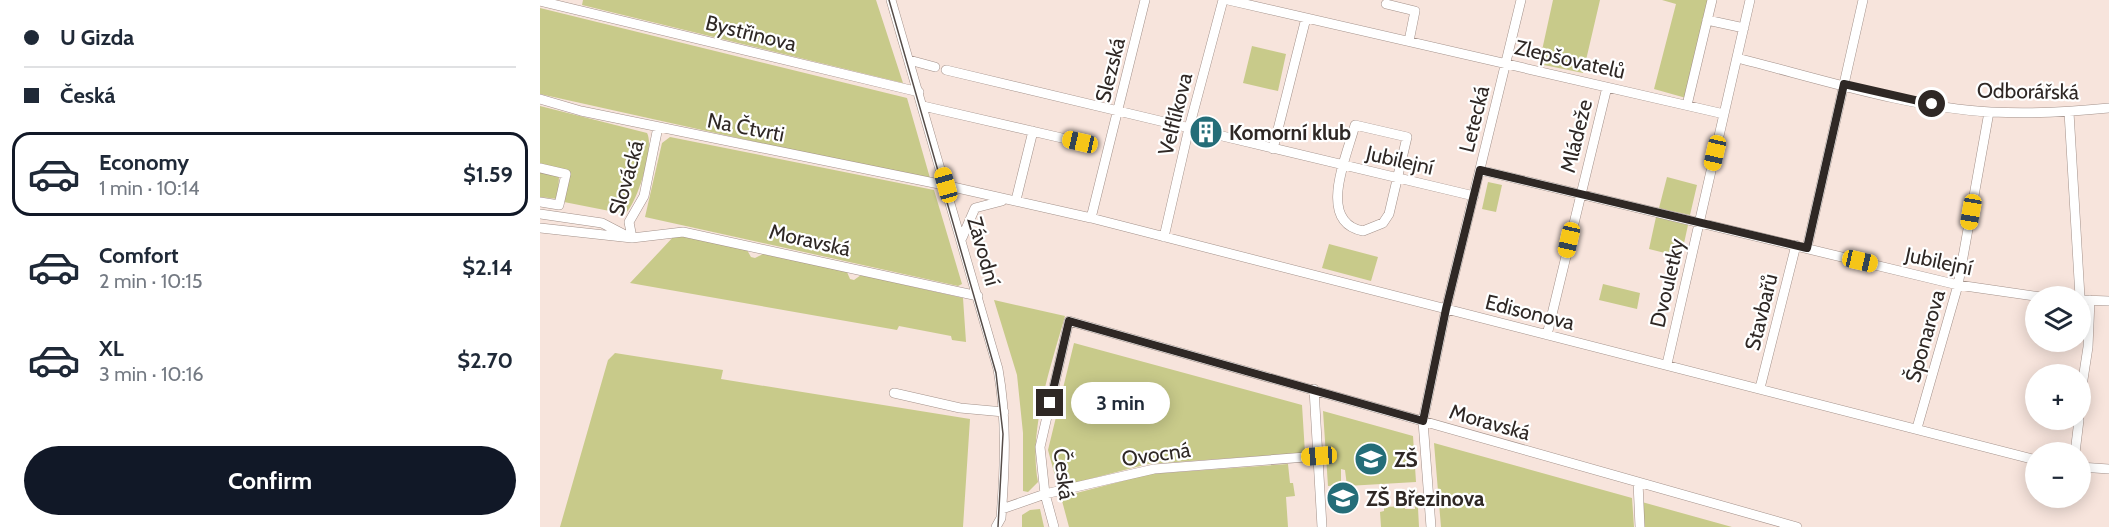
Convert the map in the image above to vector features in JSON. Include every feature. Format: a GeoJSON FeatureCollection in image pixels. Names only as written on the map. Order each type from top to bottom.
{"type":"FeatureCollection","features":[{"type":"Feature","properties":{"kind":"street","name":"Závodní"},"geometry":{"type":"LineString","coordinates":[[891,0],[996,362],[1004,412],[1003,518],[996,527]]}},
{"type":"Feature","properties":{"kind":"street","name":"Slezská"},"geometry":{"type":"LineString","coordinates":[[1091,218],[1145,0]]}},
{"type":"Feature","properties":{"kind":"street","name":"Velflíkova"},"geometry":{"type":"LineString","coordinates":[[1164,237],[1193,129],[1223,0]]}},
{"type":"Feature","properties":{"kind":"street","name":"Zlepšovatelů"},"geometry":{"type":"LineString","coordinates":[[1228,0],[1724,114]]}},
{"type":"Feature","properties":{"kind":"street","name":"Letecká"},"geometry":{"type":"LineString","coordinates":[[1431,527],[1423,421],[1446,309],[1521,0]]}},
{"type":"Feature","properties":{"kind":"street"},"geometry":{"type":"LineString","coordinates":[[1687,105],[1712,0]]}},
{"type":"Feature","properties":{"kind":"street","name":"Dvouletky"},"geometry":{"type":"LineString","coordinates":[[1667,364],[1750,0]]}},
{"type":"Feature","properties":{"kind":"street"},"geometry":{"type":"LineString","coordinates":[[1807,248],[1863,0]]}},
{"type":"Feature","properties":{"kind":"street","name":"Bystřinova"},"geometry":{"type":"LineString","coordinates":[[540,1],[576,5],[919,92]]}},
{"type":"Feature","properties":{"kind":"street"},"geometry":{"type":"LineString","coordinates":[[1386,4],[1415,11],[1409,41]]}},
{"type":"Feature","properties":{"kind":"street"},"geometry":{"type":"LineString","coordinates":[[1274,149],[1306,18]]}},
{"type":"Feature","properties":{"kind":"street"},"geometry":{"type":"LineString","coordinates":[[1707,20],[1743,28]]}},
{"type":"Feature","properties":{"kind":"street","name":"Odborářská"},"geometry":{"type":"LineString","coordinates":[[1737,58],[1912,101],[1989,112],[2069,112],[2109,108]]}},
{"type":"Feature","properties":{"kind":"street"},"geometry":{"type":"LineString","coordinates":[[909,60],[935,67]]}},
{"type":"Feature","properties":{"kind":"street"},"geometry":{"type":"LineString","coordinates":[[946,70],[1193,129]]}},
{"type":"Feature","properties":{"kind":"street","name":"Mládeže"},"geometry":{"type":"LineString","coordinates":[[1547,335],[1607,87]]}},
{"type":"Feature","properties":{"kind":"street","name":"Na Čtvrti"},"geometry":{"type":"LineString","coordinates":[[540,99],[658,127],[946,185]]}},
{"type":"Feature","properties":{"kind":"street"},"geometry":{"type":"LineString","coordinates":[[923,106],[1080,142]]}},
{"type":"Feature","properties":{"kind":"street","name":"Šponarova"},"geometry":{"type":"LineString","coordinates":[[1917,428],[1958,285],[1989,112]]}},
{"type":"Feature","properties":{"kind":"street"},"geometry":{"type":"LineString","coordinates":[[2069,112],[2083,286]]}},
{"type":"Feature","properties":{"kind":"street"},"geometry":{"type":"LineString","coordinates":[[1356,125],[1407,137],[1398,178],[1389,214],[1383,223],[1374,229],[1357,230],[1344,223],[1338,212],[1336,199],[1356,125]]}},
{"type":"Feature","properties":{"kind":"street","name":"Slovácká"},"geometry":{"type":"LineString","coordinates":[[632,238],[629,222],[644,196],[658,127]]}},
{"type":"Feature","properties":{"kind":"street"},"geometry":{"type":"LineString","coordinates":[[1016,200],[1033,131]]}},
{"type":"Feature","properties":{"kind":"street","name":"Jubilejní"},"geometry":{"type":"LineString","coordinates":[[1214,134],[1474,196]]}},
{"type":"Feature","properties":{"kind":"street"},"geometry":{"type":"LineString","coordinates":[[540,168],[566,174],[560,205],[540,202]]}},
{"type":"Feature","properties":{"kind":"street","name":"Jubilejní"},"geometry":{"type":"LineString","coordinates":[[1480,170],[1958,285],[2025,295]]}},
{"type":"Feature","properties":{"kind":"street","name":"Edisonova"},"geometry":{"type":"LineString","coordinates":[[946,185],[1091,218],[2025,457]]}},
{"type":"Feature","properties":{"kind":"street","name":"Edisonova"},"geometry":{"type":"LineString","coordinates":[[962,240],[975,208],[994,201],[1016,200]]}},
{"type":"Feature","properties":{"kind":"street"},"geometry":{"type":"LineString","coordinates":[[540,214],[602,224],[632,238]]}},
{"type":"Feature","properties":{"kind":"street","name":"Moravská"},"geometry":{"type":"LineString","coordinates":[[540,228],[632,238],[683,232],[978,296]]}},
{"type":"Feature","properties":{"kind":"street","name":"Stavbařů"},"geometry":{"type":"LineString","coordinates":[[1761,388],[1796,245]]}},
{"type":"Feature","properties":{"kind":"street"},"geometry":{"type":"LineString","coordinates":[[2091,300],[2109,301]]}},
{"type":"Feature","properties":{"kind":"street","name":"Moravská"},"geometry":{"type":"LineString","coordinates":[[1069,321],[1797,527]]}},
{"type":"Feature","properties":{"kind":"street","name":"Česká"},"geometry":{"type":"LineString","coordinates":[[1054,527],[1046,494],[1040,447],[1069,321]]}},
{"type":"Feature","properties":{"kind":"street"},"geometry":{"type":"LineString","coordinates":[[1314,389],[1322,527]]}},
{"type":"Feature","properties":{"kind":"street"},"geometry":{"type":"LineString","coordinates":[[894,393],[960,408],[1004,412]]}},
{"type":"Feature","properties":{"kind":"street","name":"Ovocná"},"geometry":{"type":"LineString","coordinates":[[1003,518],[1046,494],[1154,469],[1319,456]]}},
{"type":"Feature","properties":{"kind":"street"},"geometry":{"type":"LineString","coordinates":[[2091,468],[2109,469]]}},
{"type":"Feature","properties":{"kind":"street"},"geometry":{"type":"LineString","coordinates":[[1638,482],[1640,527]]}},
{"type":"Feature","properties":{"kind":"green space"},"geometry":{"type":"Polygon","coordinates":[[[583,0],[876,0],[903,83],[582,5],[583,0]]]}},
{"type":"Feature","properties":{"kind":"green space"},"geometry":{"type":"Polygon","coordinates":[[[1553,0],[1600,0],[1583,73],[1539,64],[1553,0]]]}},
{"type":"Feature","properties":{"kind":"green space"},"geometry":{"type":"Polygon","coordinates":[[[1662,0],[1709,0],[1686,98],[1654,89],[1676,4],[1662,0]]]}},
{"type":"Feature","properties":{"kind":"green space"},"geometry":{"type":"Polygon","coordinates":[[[540,8],[907,98],[930,178],[805,153],[540,94],[540,8]]]}},
{"type":"Feature","properties":{"kind":"green space"},"geometry":{"type":"Polygon","coordinates":[[[1252,46],[1286,54],[1278,91],[1243,83],[1252,46]]]}},
{"type":"Feature","properties":{"kind":"green space"},"geometry":{"type":"Polygon","coordinates":[[[540,106],[647,133],[649,150],[644,175],[635,199],[625,214],[564,202],[570,173],[540,166],[540,106]]]}},
{"type":"Feature","properties":{"kind":"green space"},"geometry":{"type":"Polygon","coordinates":[[[670,137],[934,190],[962,284],[958,286],[645,217],[662,143],[670,137]]]}},
{"type":"Feature","properties":{"kind":"green space"},"geometry":{"type":"Polygon","coordinates":[[[540,171],[559,176],[558,199],[540,197],[540,171]]]}},
{"type":"Feature","properties":{"kind":"green space"},"geometry":{"type":"Polygon","coordinates":[[[1667,177],[1697,185],[1690,215],[1659,208],[1667,177]]]}},
{"type":"Feature","properties":{"kind":"green space"},"geometry":{"type":"Polygon","coordinates":[[[1488,182],[1502,185],[1496,212],[1482,209],[1488,182]]]}},
{"type":"Feature","properties":{"kind":"green space"},"geometry":{"type":"Polygon","coordinates":[[[1656,217],[1688,225],[1681,257],[1649,249],[1656,217]]]}},
{"type":"Feature","properties":{"kind":"green space"},"geometry":{"type":"Polygon","coordinates":[[[676,234],[747,250],[751,257],[755,258],[763,254],[847,272],[850,279],[854,280],[861,275],[963,298],[966,342],[952,340],[951,336],[899,326],[897,330],[630,283],[676,234]]]}},
{"type":"Feature","properties":{"kind":"green space"},"geometry":{"type":"Polygon","coordinates":[[[1329,244],[1378,257],[1371,281],[1322,268],[1329,244]]]}},
{"type":"Feature","properties":{"kind":"green space"},"geometry":{"type":"Polygon","coordinates":[[[1603,284],[1640,293],[1637,309],[1599,300],[1603,284]]]}},
{"type":"Feature","properties":{"kind":"green space"},"geometry":{"type":"Polygon","coordinates":[[[994,300],[1065,316],[1038,420],[1036,462],[1038,482],[1028,492],[1023,491],[1023,433],[1017,375],[994,300]]]}},
{"type":"Feature","properties":{"kind":"green space"},"geometry":{"type":"Polygon","coordinates":[[[1074,343],[1302,405],[1305,453],[1148,464],[1058,487],[1048,450],[1074,343]]]}},
{"type":"Feature","properties":{"kind":"green space"},"geometry":{"type":"Polygon","coordinates":[[[615,353],[723,370],[721,379],[970,419],[963,527],[560,527],[608,360],[615,353]]]}},
{"type":"Feature","properties":{"kind":"green space"},"geometry":{"type":"Polygon","coordinates":[[[1323,411],[1413,436],[1416,482],[1347,486],[1345,470],[1341,469],[1341,485],[1328,486],[1323,411]]]}},
{"type":"Feature","properties":{"kind":"green space"},"geometry":{"type":"Polygon","coordinates":[[[1434,443],[1632,498],[1634,527],[1441,527],[1434,443]]]}},
{"type":"Feature","properties":{"kind":"green space"},"geometry":{"type":"Polygon","coordinates":[[[1288,464],[1290,483],[1293,483],[1295,496],[1286,497],[1288,527],[1069,527],[1061,497],[1150,474],[1288,464]]]}},
{"type":"Feature","properties":{"kind":"green space"},"geometry":{"type":"Polygon","coordinates":[[[1417,489],[1419,527],[1381,527],[1380,512],[1384,511],[1384,507],[1405,506],[1405,509],[1415,509],[1414,491],[1417,489]]]}},
{"type":"Feature","properties":{"kind":"green space"},"geometry":{"type":"Polygon","coordinates":[[[1642,502],[1732,527],[1644,527],[1642,502]]]}},
{"type":"Feature","properties":{"kind":"green space"},"geometry":{"type":"Polygon","coordinates":[[[1040,509],[1044,527],[1022,527],[1022,515],[1030,510],[1040,509]]]}},
{"type":"Feature","properties":{"kind":"tram line"},"geometry":{"type":"LineString","coordinates":[[889,0],[996,373],[1003,434],[998,527]]}},
{"type":"Feature","properties":{"kind":"place","name":"Komorní klub"},"geometry":{"type":"Point","coordinates":[1206,132]}},
{"type":"Feature","properties":{"kind":"place","name":"ZŠ"},"geometry":{"type":"Point","coordinates":[1371,459]}},
{"type":"Feature","properties":{"kind":"place","name":"ZŠ Březinova"},"geometry":{"type":"Point","coordinates":[1343,498]}},
{"type":"Feature","properties":{"kind":"route"},"geometry":{"type":"LineString","coordinates":[[1050,403],[1069,321],[1423,421],[1446,309],[1480,170],[1807,248],[1844,84],[1932,104]]}}]}
